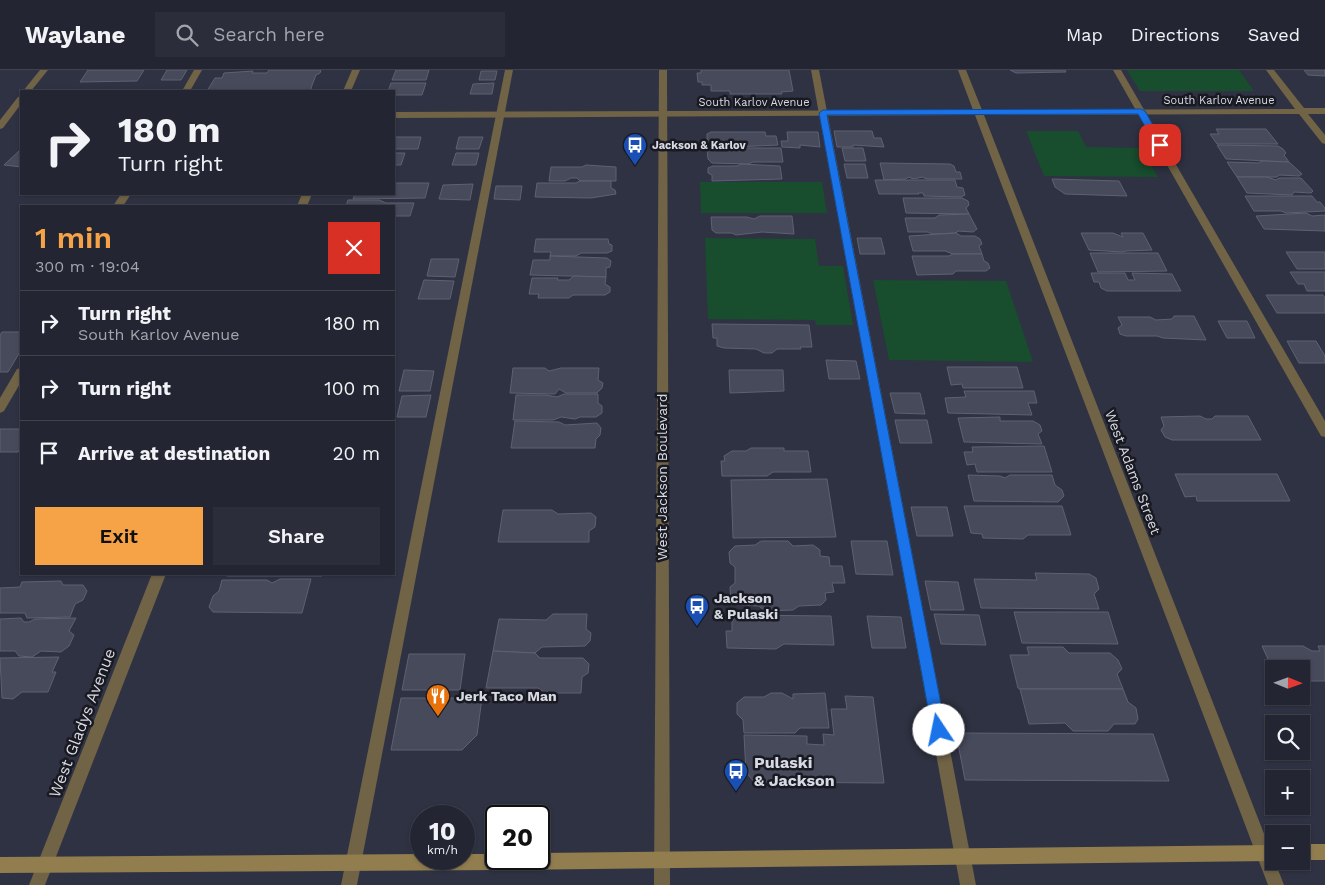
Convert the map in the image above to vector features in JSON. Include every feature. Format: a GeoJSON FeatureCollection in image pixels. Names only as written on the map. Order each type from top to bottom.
{"type":"FeatureCollection","features":[{"type":"Feature","properties":{"kind":"main road"},"geometry":{"type":"LineString","coordinates":[[1310,852],[1325,852]]}},
{"type":"Feature","properties":{"kind":"main road"},"geometry":{"type":"LineString","coordinates":[[0,865],[1265,853]]}},
{"type":"Feature","properties":{"kind":"street"},"geometry":{"type":"LineString","coordinates":[[28,90],[44,70]]}},
{"type":"Feature","properties":{"kind":"street"},"geometry":{"type":"LineString","coordinates":[[187,90],[198,70]]}},
{"type":"Feature","properties":{"kind":"street"},"geometry":{"type":"LineString","coordinates":[[347,90],[356,70]]}},
{"type":"Feature","properties":{"kind":"street"},"geometry":{"type":"LineString","coordinates":[[349,885],[509,70]]}},
{"type":"Feature","properties":{"kind":"street","name":"West Jackson Boulevard"},"geometry":{"type":"LineString","coordinates":[[662,885],[663,70]]}},
{"type":"Feature","properties":{"kind":"street"},"geometry":{"type":"LineString","coordinates":[[815,70],[968,885]]}},
{"type":"Feature","properties":{"kind":"street","name":"West Adams Street"},"geometry":{"type":"LineString","coordinates":[[962,70],[1265,843]]}},
{"type":"Feature","properties":{"kind":"street"},"geometry":{"type":"LineString","coordinates":[[1117,70],[1325,432]]}},
{"type":"Feature","properties":{"kind":"street"},"geometry":{"type":"LineString","coordinates":[[1270,70],[1325,142]]}},
{"type":"Feature","properties":{"kind":"street"},"geometry":{"type":"LineString","coordinates":[[0,126],[4,117],[20,100]]}},
{"type":"Feature","properties":{"kind":"street","name":"South Karlov Avenue"},"geometry":{"type":"LineString","coordinates":[[395,115],[1325,111]]}},
{"type":"Feature","properties":{"kind":"street"},"geometry":{"type":"LineString","coordinates":[[4,117],[20,116]]}},
{"type":"Feature","properties":{"kind":"street"},"geometry":{"type":"LineString","coordinates":[[0,408],[20,374]]}},
{"type":"Feature","properties":{"kind":"street","name":"West Gladys Avenue"},"geometry":{"type":"LineString","coordinates":[[37,885],[159,575]]}},
{"type":"Feature","properties":{"kind":"street","name":"West Adams Street"},"geometry":{"type":"LineString","coordinates":[[1273,870],[1276,885]]}},
{"type":"Feature","properties":{"kind":"green space"},"geometry":{"type":"Polygon","coordinates":[[[1127,70],[1239,70],[1254,91],[1140,91],[1127,70]]]}},
{"type":"Feature","properties":{"kind":"green space"},"geometry":{"type":"Polygon","coordinates":[[[1026,131],[1078,131],[1086,147],[1142,148],[1158,177],[1044,176],[1026,131]]]}},
{"type":"Feature","properties":{"kind":"green space"},"geometry":{"type":"Polygon","coordinates":[[[700,182],[822,182],[827,213],[701,213],[700,182]]]}},
{"type":"Feature","properties":{"kind":"green space"},"geometry":{"type":"Polygon","coordinates":[[[705,238],[815,239],[819,266],[843,266],[853,325],[816,325],[815,320],[708,319],[705,238]]]}},
{"type":"Feature","properties":{"kind":"green space"},"geometry":{"type":"Polygon","coordinates":[[[873,280],[1006,281],[1033,362],[889,360],[873,280]]]}},
{"type":"Feature","properties":{"kind":"building"},"geometry":{"type":"Polygon","coordinates":[[[88,70],[144,70],[137,81],[80,82],[88,70]]]}},
{"type":"Feature","properties":{"kind":"building"},"geometry":{"type":"Polygon","coordinates":[[[167,70],[187,70],[181,80],[161,80],[167,70]]]}},
{"type":"Feature","properties":{"kind":"building"},"geometry":{"type":"Polygon","coordinates":[[[269,70],[321,70],[316,75],[312,90],[208,90],[215,78],[222,78],[224,73],[253,71],[252,73],[267,73],[269,70]]]}},
{"type":"Feature","properties":{"kind":"building"},"geometry":{"type":"Polygon","coordinates":[[[396,70],[429,70],[426,80],[392,80],[396,70]]]}},
{"type":"Feature","properties":{"kind":"building"},"geometry":{"type":"Polygon","coordinates":[[[701,70],[789,70],[793,91],[781,92],[782,94],[730,94],[730,91],[711,91],[711,85],[702,85],[702,82],[698,82],[697,73],[701,73],[701,70]]]}},
{"type":"Feature","properties":{"kind":"building"},"geometry":{"type":"Polygon","coordinates":[[[1010,70],[1065,70],[1066,72],[1016,73],[1010,70]]]}},
{"type":"Feature","properties":{"kind":"building"},"geometry":{"type":"Polygon","coordinates":[[[1304,70],[1325,70],[1325,76],[1308,75],[1304,70]]]}},
{"type":"Feature","properties":{"kind":"building"},"geometry":{"type":"Polygon","coordinates":[[[481,71],[497,71],[495,80],[479,80],[481,71]]]}},
{"type":"Feature","properties":{"kind":"building"},"geometry":{"type":"Polygon","coordinates":[[[391,83],[426,83],[422,95],[395,95],[395,90],[388,90],[391,83]]]}},
{"type":"Feature","properties":{"kind":"building"},"geometry":{"type":"Polygon","coordinates":[[[494,83],[492,94],[470,94],[473,84],[494,83]]]}},
{"type":"Feature","properties":{"kind":"building"},"geometry":{"type":"Polygon","coordinates":[[[1216,129],[1266,129],[1278,144],[1217,144],[1210,134],[1219,134],[1216,129]]]}},
{"type":"Feature","properties":{"kind":"building"},"geometry":{"type":"Polygon","coordinates":[[[834,131],[872,131],[874,138],[881,138],[884,147],[853,145],[853,147],[837,147],[834,131]]]}},
{"type":"Feature","properties":{"kind":"building"},"geometry":{"type":"Polygon","coordinates":[[[711,132],[765,132],[766,136],[776,136],[778,145],[711,148],[707,134],[711,132]]]}},
{"type":"Feature","properties":{"kind":"building"},"geometry":{"type":"Polygon","coordinates":[[[787,132],[818,132],[820,147],[800,145],[800,148],[782,147],[781,141],[788,141],[787,132]]]}},
{"type":"Feature","properties":{"kind":"building"},"geometry":{"type":"Polygon","coordinates":[[[395,137],[421,137],[418,149],[395,149],[395,137]]]}},
{"type":"Feature","properties":{"kind":"building"},"geometry":{"type":"Polygon","coordinates":[[[459,137],[483,137],[479,149],[456,149],[459,137]]]}},
{"type":"Feature","properties":{"kind":"building"},"geometry":{"type":"Polygon","coordinates":[[[1217,145],[1278,146],[1286,153],[1284,155],[1289,162],[1226,159],[1217,145]]]}},
{"type":"Feature","properties":{"kind":"building"},"geometry":{"type":"Polygon","coordinates":[[[781,148],[783,162],[753,162],[748,164],[712,163],[708,159],[707,149],[781,148]]]}},
{"type":"Feature","properties":{"kind":"building"},"geometry":{"type":"Polygon","coordinates":[[[842,148],[863,148],[866,161],[845,161],[842,148]]]}},
{"type":"Feature","properties":{"kind":"building"},"geometry":{"type":"Polygon","coordinates":[[[19,151],[20,151],[20,167],[4,165],[19,151]]]}},
{"type":"Feature","properties":{"kind":"building"},"geometry":{"type":"Polygon","coordinates":[[[395,153],[405,153],[401,165],[395,165],[395,153]]]}},
{"type":"Feature","properties":{"kind":"building"},"geometry":{"type":"Polygon","coordinates":[[[456,153],[479,153],[476,165],[452,165],[456,153]]]}},
{"type":"Feature","properties":{"kind":"building"},"geometry":{"type":"Polygon","coordinates":[[[1262,161],[1289,162],[1302,174],[1299,176],[1237,177],[1227,162],[1258,163],[1262,161]]]}},
{"type":"Feature","properties":{"kind":"building"},"geometry":{"type":"Polygon","coordinates":[[[880,163],[950,164],[954,166],[956,172],[960,172],[962,179],[927,179],[922,177],[914,179],[908,177],[906,179],[884,180],[880,163]]]}},
{"type":"Feature","properties":{"kind":"building"},"geometry":{"type":"Polygon","coordinates":[[[741,164],[780,166],[782,179],[712,181],[712,175],[708,173],[708,168],[713,166],[737,166],[741,164]]]}},
{"type":"Feature","properties":{"kind":"building"},"geometry":{"type":"Polygon","coordinates":[[[844,164],[865,164],[868,178],[847,178],[844,164]]]}},
{"type":"Feature","properties":{"kind":"building"},"geometry":{"type":"Polygon","coordinates":[[[586,165],[616,167],[616,181],[580,181],[577,178],[571,178],[565,181],[549,181],[551,167],[582,167],[586,165]]]}},
{"type":"Feature","properties":{"kind":"building"},"geometry":{"type":"Polygon","coordinates":[[[1237,177],[1267,177],[1276,180],[1279,178],[1301,178],[1313,191],[1311,193],[1294,192],[1292,195],[1247,193],[1237,177]]]}},
{"type":"Feature","properties":{"kind":"building"},"geometry":{"type":"Polygon","coordinates":[[[1052,179],[1119,181],[1127,196],[1065,194],[1055,187],[1052,179]]]}},
{"type":"Feature","properties":{"kind":"building"},"geometry":{"type":"Polygon","coordinates":[[[875,180],[955,180],[957,187],[963,188],[965,195],[961,197],[924,196],[923,193],[879,194],[875,180]]]}},
{"type":"Feature","properties":{"kind":"building"},"geometry":{"type":"Polygon","coordinates":[[[580,181],[611,181],[611,188],[615,190],[616,194],[591,198],[535,197],[537,183],[576,183],[580,181]]]}},
{"type":"Feature","properties":{"kind":"building"},"geometry":{"type":"Polygon","coordinates":[[[395,183],[429,183],[425,198],[353,199],[355,195],[395,195],[395,183]]]}},
{"type":"Feature","properties":{"kind":"building"},"geometry":{"type":"Polygon","coordinates":[[[473,184],[470,200],[439,199],[443,185],[473,184]]]}},
{"type":"Feature","properties":{"kind":"building"},"geometry":{"type":"Polygon","coordinates":[[[496,186],[522,186],[520,200],[494,199],[496,186]]]}},
{"type":"Feature","properties":{"kind":"building"},"geometry":{"type":"Polygon","coordinates":[[[1245,196],[1312,196],[1317,202],[1320,202],[1325,211],[1286,213],[1281,211],[1254,211],[1245,196]]]}},
{"type":"Feature","properties":{"kind":"building"},"geometry":{"type":"Polygon","coordinates":[[[903,198],[962,198],[968,201],[969,205],[966,208],[969,214],[906,213],[903,198]]]}},
{"type":"Feature","properties":{"kind":"building"},"geometry":{"type":"Polygon","coordinates":[[[348,200],[414,203],[410,216],[395,216],[395,205],[346,205],[348,200]]]}},
{"type":"Feature","properties":{"kind":"building"},"geometry":{"type":"Polygon","coordinates":[[[1306,213],[1312,216],[1325,215],[1325,231],[1264,229],[1256,216],[1306,213]]]}},
{"type":"Feature","properties":{"kind":"building"},"geometry":{"type":"Polygon","coordinates":[[[969,214],[977,229],[973,232],[958,231],[956,233],[932,234],[928,232],[908,232],[905,218],[935,218],[939,215],[969,214]]]}},
{"type":"Feature","properties":{"kind":"building"},"geometry":{"type":"Polygon","coordinates":[[[760,216],[792,216],[794,234],[762,232],[736,235],[732,233],[716,233],[712,230],[711,217],[747,217],[754,219],[760,216]]]}},
{"type":"Feature","properties":{"kind":"building"},"geometry":{"type":"Polygon","coordinates":[[[956,233],[961,236],[975,236],[980,239],[982,244],[979,246],[982,254],[913,251],[909,236],[956,233]]]}},
{"type":"Feature","properties":{"kind":"building"},"geometry":{"type":"Polygon","coordinates":[[[1081,233],[1113,233],[1123,237],[1121,233],[1143,233],[1152,250],[1122,252],[1089,250],[1081,233]]]}},
{"type":"Feature","properties":{"kind":"building"},"geometry":{"type":"Polygon","coordinates":[[[857,238],[881,238],[885,254],[860,254],[857,238]]]}},
{"type":"Feature","properties":{"kind":"building"},"geometry":{"type":"Polygon","coordinates":[[[536,239],[608,239],[609,244],[612,245],[612,251],[607,253],[581,253],[576,256],[550,256],[551,252],[534,252],[536,239]]]}},
{"type":"Feature","properties":{"kind":"building"},"geometry":{"type":"Polygon","coordinates":[[[1286,252],[1325,252],[1325,269],[1297,269],[1286,252]]]}},
{"type":"Feature","properties":{"kind":"building"},"geometry":{"type":"Polygon","coordinates":[[[1090,253],[1158,253],[1167,271],[1098,272],[1090,253]]]}},
{"type":"Feature","properties":{"kind":"building"},"geometry":{"type":"Polygon","coordinates":[[[953,254],[982,254],[984,261],[988,263],[990,268],[986,271],[956,271],[953,274],[917,275],[912,256],[949,256],[953,254]]]}},
{"type":"Feature","properties":{"kind":"building"},"geometry":{"type":"Polygon","coordinates":[[[550,256],[607,258],[611,261],[610,267],[606,268],[606,277],[530,275],[533,260],[550,260],[550,256]]]}},
{"type":"Feature","properties":{"kind":"building"},"geometry":{"type":"Polygon","coordinates":[[[431,259],[459,259],[455,277],[427,276],[431,259]]]}},
{"type":"Feature","properties":{"kind":"building"},"geometry":{"type":"Polygon","coordinates":[[[1290,272],[1325,272],[1325,291],[1307,291],[1304,284],[1298,284],[1290,272]]]}},
{"type":"Feature","properties":{"kind":"building"},"geometry":{"type":"Polygon","coordinates":[[[1091,273],[1125,273],[1128,280],[1135,280],[1132,273],[1172,274],[1181,291],[1107,291],[1101,288],[1099,282],[1094,282],[1091,273]]]}},
{"type":"Feature","properties":{"kind":"building"},"geometry":{"type":"Polygon","coordinates":[[[574,276],[606,277],[605,284],[610,287],[610,292],[605,295],[573,295],[569,298],[538,298],[539,294],[529,294],[532,278],[569,280],[574,276]]]}},
{"type":"Feature","properties":{"kind":"building"},"geometry":{"type":"Polygon","coordinates":[[[424,280],[454,281],[450,299],[418,299],[424,280]]]}},
{"type":"Feature","properties":{"kind":"building"},"geometry":{"type":"Polygon","coordinates":[[[1266,295],[1323,295],[1325,298],[1325,313],[1277,313],[1266,295]]]}},
{"type":"Feature","properties":{"kind":"building"},"geometry":{"type":"Polygon","coordinates":[[[1174,316],[1194,316],[1206,340],[1163,338],[1157,336],[1126,336],[1120,334],[1118,328],[1122,325],[1118,317],[1150,317],[1156,320],[1172,319],[1174,316]]]}},
{"type":"Feature","properties":{"kind":"building"},"geometry":{"type":"Polygon","coordinates":[[[1218,321],[1247,321],[1255,338],[1227,338],[1218,321]]]}},
{"type":"Feature","properties":{"kind":"building"},"geometry":{"type":"Polygon","coordinates":[[[712,324],[809,325],[812,347],[777,349],[772,353],[764,353],[756,349],[724,348],[717,346],[717,338],[713,338],[712,324]]]}},
{"type":"Feature","properties":{"kind":"building"},"geometry":{"type":"Polygon","coordinates":[[[2,332],[20,332],[20,352],[8,372],[0,372],[0,335],[2,332]]]}},
{"type":"Feature","properties":{"kind":"building"},"geometry":{"type":"Polygon","coordinates":[[[1287,341],[1316,341],[1325,356],[1325,363],[1299,363],[1287,341]]]}},
{"type":"Feature","properties":{"kind":"building"},"geometry":{"type":"Polygon","coordinates":[[[826,360],[856,361],[860,379],[829,379],[826,360]]]}},
{"type":"Feature","properties":{"kind":"building"},"geometry":{"type":"Polygon","coordinates":[[[947,367],[1017,367],[1023,388],[963,388],[962,384],[951,385],[947,367]]]}},
{"type":"Feature","properties":{"kind":"building"},"geometry":{"type":"Polygon","coordinates":[[[513,368],[545,368],[549,371],[561,368],[599,368],[598,380],[603,383],[602,388],[597,393],[566,393],[559,389],[555,394],[510,393],[513,368]]]}},
{"type":"Feature","properties":{"kind":"building"},"geometry":{"type":"Polygon","coordinates":[[[404,370],[434,371],[430,391],[399,391],[404,370]]]}},
{"type":"Feature","properties":{"kind":"building"},"geometry":{"type":"Polygon","coordinates":[[[729,370],[783,370],[784,391],[730,393],[729,370]]]}},
{"type":"Feature","properties":{"kind":"building"},"geometry":{"type":"Polygon","coordinates":[[[964,391],[1034,391],[1037,403],[1028,403],[1032,415],[948,413],[945,398],[966,397],[964,391]]]}},
{"type":"Feature","properties":{"kind":"building"},"geometry":{"type":"Polygon","coordinates":[[[890,393],[920,393],[925,414],[895,413],[890,393]]]}},
{"type":"Feature","properties":{"kind":"building"},"geometry":{"type":"Polygon","coordinates":[[[564,394],[598,394],[598,403],[602,406],[602,413],[596,417],[580,417],[575,419],[561,417],[553,420],[513,420],[516,395],[557,397],[564,394]]]}},
{"type":"Feature","properties":{"kind":"building"},"geometry":{"type":"Polygon","coordinates":[[[431,395],[426,417],[397,417],[402,396],[431,395]]]}},
{"type":"Feature","properties":{"kind":"building"},"geometry":{"type":"Polygon","coordinates":[[[1200,416],[1212,419],[1215,416],[1248,416],[1261,440],[1172,440],[1165,437],[1161,430],[1164,426],[1161,417],[1200,416]]]}},
{"type":"Feature","properties":{"kind":"building"},"geometry":{"type":"Polygon","coordinates":[[[1000,417],[1000,421],[1033,421],[1040,425],[1042,431],[1038,434],[1042,444],[964,442],[958,418],[1000,417]]]}},
{"type":"Feature","properties":{"kind":"building"},"geometry":{"type":"Polygon","coordinates":[[[895,420],[927,420],[932,443],[900,443],[895,420]]]}},
{"type":"Feature","properties":{"kind":"building"},"geometry":{"type":"Polygon","coordinates":[[[515,421],[559,422],[565,425],[597,423],[601,428],[600,435],[596,439],[595,448],[511,448],[515,421]]]}},
{"type":"Feature","properties":{"kind":"building"},"geometry":{"type":"Polygon","coordinates":[[[0,429],[20,429],[20,449],[18,452],[0,452],[0,429]]]}},
{"type":"Feature","properties":{"kind":"building"},"geometry":{"type":"Polygon","coordinates":[[[1044,446],[1052,472],[977,472],[975,464],[967,465],[964,452],[973,452],[972,447],[1044,446]]]}},
{"type":"Feature","properties":{"kind":"building"},"geometry":{"type":"Polygon","coordinates":[[[751,448],[784,448],[784,451],[808,451],[811,472],[773,472],[767,476],[722,476],[721,461],[725,461],[724,456],[732,451],[746,451],[751,448]]]}},
{"type":"Feature","properties":{"kind":"building"},"geometry":{"type":"Polygon","coordinates":[[[1175,474],[1277,474],[1290,501],[1197,501],[1196,496],[1185,497],[1175,474]]]}},
{"type":"Feature","properties":{"kind":"building"},"geometry":{"type":"Polygon","coordinates":[[[968,475],[1000,476],[1005,478],[1010,475],[1052,475],[1055,485],[1062,490],[1064,496],[1058,502],[974,501],[968,475]]]}},
{"type":"Feature","properties":{"kind":"building"},"geometry":{"type":"Polygon","coordinates":[[[827,479],[836,537],[733,538],[731,480],[827,479]]]}},
{"type":"Feature","properties":{"kind":"building"},"geometry":{"type":"Polygon","coordinates":[[[964,506],[1062,506],[1071,535],[1028,535],[1023,539],[983,538],[982,534],[971,533],[964,506]]]}},
{"type":"Feature","properties":{"kind":"building"},"geometry":{"type":"Polygon","coordinates":[[[911,507],[947,507],[953,536],[917,536],[911,507]]]}},
{"type":"Feature","properties":{"kind":"building"},"geometry":{"type":"Polygon","coordinates":[[[503,510],[552,510],[558,514],[591,513],[596,517],[595,527],[589,531],[589,542],[498,542],[503,510]]]}},
{"type":"Feature","properties":{"kind":"building"},"geometry":{"type":"Polygon","coordinates":[[[761,541],[788,541],[793,546],[813,545],[820,550],[820,556],[829,557],[830,566],[842,566],[845,583],[832,583],[834,592],[825,593],[826,600],[821,605],[799,606],[793,610],[765,611],[759,606],[738,605],[731,601],[730,587],[735,583],[735,567],[730,563],[729,552],[735,546],[755,545],[761,541]]]}},
{"type":"Feature","properties":{"kind":"building"},"geometry":{"type":"Polygon","coordinates":[[[851,541],[887,541],[893,575],[856,574],[851,541]]]}},
{"type":"Feature","properties":{"kind":"building"},"geometry":{"type":"Polygon","coordinates":[[[1035,573],[1089,574],[1096,578],[1099,589],[1094,594],[1099,609],[981,608],[974,579],[1037,580],[1035,573]]]}},
{"type":"Feature","properties":{"kind":"building"},"geometry":{"type":"Polygon","coordinates":[[[226,575],[322,575],[322,576],[226,575]]]}},
{"type":"Feature","properties":{"kind":"building"},"geometry":{"type":"Polygon","coordinates":[[[280,579],[311,579],[302,613],[213,612],[209,607],[213,596],[219,591],[222,580],[267,580],[272,583],[280,579]]]}},
{"type":"Feature","properties":{"kind":"building"},"geometry":{"type":"Polygon","coordinates":[[[61,581],[63,585],[83,585],[87,591],[83,600],[75,604],[70,617],[27,618],[25,613],[0,613],[0,588],[20,587],[22,582],[61,581]]]}},
{"type":"Feature","properties":{"kind":"building"},"geometry":{"type":"Polygon","coordinates":[[[925,581],[958,582],[964,610],[931,610],[925,581]]]}},
{"type":"Feature","properties":{"kind":"building"},"geometry":{"type":"Polygon","coordinates":[[[1014,612],[1108,612],[1118,644],[1022,643],[1014,612]]]}},
{"type":"Feature","properties":{"kind":"building"},"geometry":{"type":"Polygon","coordinates":[[[553,614],[587,614],[586,629],[591,633],[590,641],[585,646],[542,647],[535,653],[493,651],[499,619],[546,620],[553,614]]]}},
{"type":"Feature","properties":{"kind":"building"},"geometry":{"type":"Polygon","coordinates":[[[934,614],[979,615],[986,645],[941,644],[934,614]]]}},
{"type":"Feature","properties":{"kind":"building"},"geometry":{"type":"Polygon","coordinates":[[[737,615],[831,616],[834,645],[784,644],[776,649],[727,648],[726,631],[732,631],[732,622],[737,615]]]}},
{"type":"Feature","properties":{"kind":"building"},"geometry":{"type":"Polygon","coordinates":[[[867,616],[901,617],[906,648],[872,648],[867,616]]]}},
{"type":"Feature","properties":{"kind":"building"},"geometry":{"type":"Polygon","coordinates":[[[21,618],[24,622],[29,622],[35,619],[76,618],[69,631],[74,635],[69,646],[61,652],[41,651],[32,657],[19,656],[15,651],[0,651],[0,619],[21,618]]]}},
{"type":"Feature","properties":{"kind":"building"},"geometry":{"type":"Polygon","coordinates":[[[1262,646],[1303,646],[1312,651],[1320,651],[1318,646],[1325,646],[1325,681],[1310,681],[1310,660],[1268,659],[1262,646]]]}},
{"type":"Feature","properties":{"kind":"building"},"geometry":{"type":"Polygon","coordinates":[[[1027,647],[1063,647],[1069,653],[1110,653],[1118,660],[1122,669],[1117,674],[1123,689],[1020,689],[1018,688],[1010,655],[1029,655],[1027,647]]]}},
{"type":"Feature","properties":{"kind":"building"},"geometry":{"type":"Polygon","coordinates":[[[493,651],[535,653],[540,658],[583,658],[589,664],[588,673],[582,677],[581,693],[545,693],[538,688],[486,688],[493,651]]]}},
{"type":"Feature","properties":{"kind":"building"},"geometry":{"type":"Polygon","coordinates":[[[409,654],[465,654],[460,690],[402,690],[409,654]]]}},
{"type":"Feature","properties":{"kind":"building"},"geometry":{"type":"Polygon","coordinates":[[[59,657],[52,672],[56,672],[48,692],[22,692],[13,699],[2,698],[0,658],[59,657]]]}},
{"type":"Feature","properties":{"kind":"building"},"geometry":{"type":"Polygon","coordinates":[[[1020,689],[1123,689],[1128,702],[1136,708],[1138,719],[1135,724],[1114,724],[1108,731],[1073,731],[1065,723],[1029,724],[1020,689]]]}},
{"type":"Feature","properties":{"kind":"building"},"geometry":{"type":"Polygon","coordinates":[[[771,693],[782,693],[793,699],[793,694],[825,693],[829,728],[800,728],[795,733],[744,733],[743,720],[737,714],[737,703],[744,697],[764,697],[771,693]]]}},
{"type":"Feature","properties":{"kind":"building"},"geometry":{"type":"Polygon","coordinates":[[[845,696],[873,697],[884,783],[754,782],[746,772],[744,735],[807,736],[807,744],[824,745],[823,734],[834,735],[831,709],[847,709],[845,696]]]}},
{"type":"Feature","properties":{"kind":"building","name":"Jerk Taco Man"},"geometry":{"type":"Polygon","coordinates":[[[401,698],[482,698],[477,735],[462,750],[391,750],[401,698]]]}},
{"type":"Feature","properties":{"kind":"building"},"geometry":{"type":"Polygon","coordinates":[[[956,733],[1153,734],[1169,781],[965,780],[956,733]]]}},
{"type":"Feature","properties":{"kind":"place","name":"Jackson & Karlov"},"geometry":{"type":"Point","coordinates":[635,166]}},
{"type":"Feature","properties":{"kind":"place","name":"Jackson & Pulaski"},"geometry":{"type":"Point","coordinates":[697,627]}},
{"type":"Feature","properties":{"kind":"place","name":"Jerk Taco Man"},"geometry":{"type":"Point","coordinates":[438,717]}},
{"type":"Feature","properties":{"kind":"place","name":"Pulaski & Jackson"},"geometry":{"type":"Point","coordinates":[736,792]}},
{"type":"Feature","properties":{"kind":"route"},"geometry":{"type":"LineString","coordinates":[[939,730],[823,113],[1141,111],[1160,145]]}}]}
